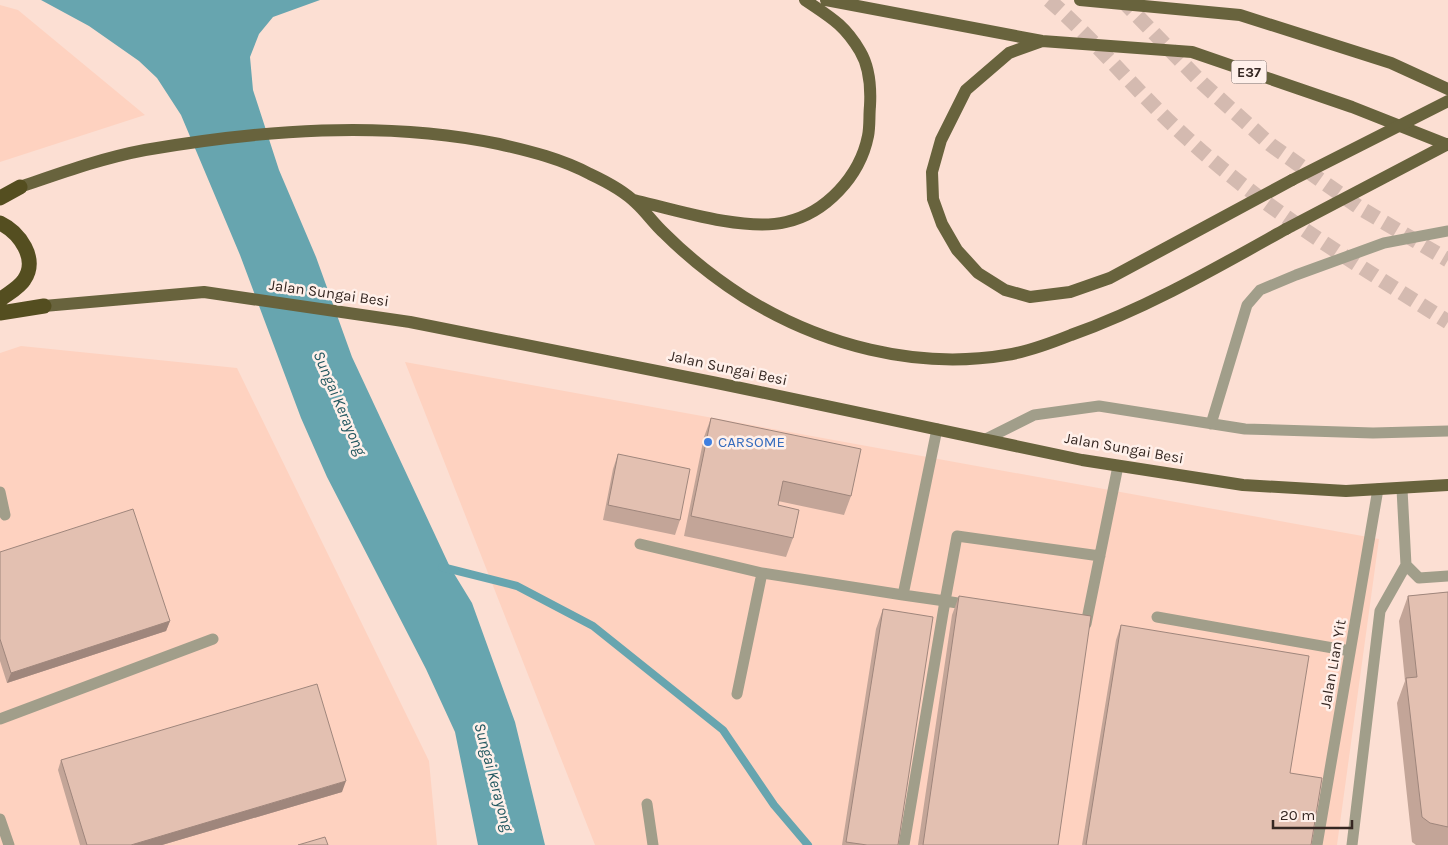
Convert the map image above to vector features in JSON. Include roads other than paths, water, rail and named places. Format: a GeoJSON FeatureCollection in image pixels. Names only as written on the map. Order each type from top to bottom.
{"type":"FeatureCollection","features":[{"type":"Feature","properties":{"kind":"highway"},"geometry":{"type":"LineString","coordinates":[[0,198],[20,187]]}},
{"type":"Feature","properties":{"kind":"highway"},"geometry":{"type":"LineString","coordinates":[[0,223],[10,228],[24,244],[30,264],[24,280],[0,300]]}},
{"type":"Feature","properties":{"kind":"highway","name":"Jalan Sungai Besi"},"geometry":{"type":"LineString","coordinates":[[0,313],[44,306]]}},
{"type":"Feature","properties":{"kind":"main road"},"geometry":{"type":"LineString","coordinates":[[634,200],[748,224],[786,222],[813,211],[835,196],[856,168],[868,136],[871,88],[861,52],[840,23],[805,0]]}},
{"type":"Feature","properties":{"kind":"main road","name":"E37"},"geometry":{"type":"LineString","coordinates":[[826,0],[1042,41],[1192,52],[1352,107],[1448,144]]}},
{"type":"Feature","properties":{"kind":"main road"},"geometry":{"type":"LineString","coordinates":[[1080,0],[1240,15],[1390,63],[1448,89]]}},
{"type":"Feature","properties":{"kind":"main road"},"geometry":{"type":"LineString","coordinates":[[1042,41],[1010,53],[966,90],[941,140],[932,172],[933,199],[942,224],[957,250],[978,273],[1005,290],[1030,297],[1070,292],[1110,278],[1292,180],[1448,101]]}},
{"type":"Feature","properties":{"kind":"main road"},"geometry":{"type":"LineString","coordinates":[[20,187],[81,166],[143,151],[222,139],[343,129],[400,131],[475,139],[533,152],[588,172],[634,200],[664,234],[712,274],[743,296],[783,318],[823,336],[882,353],[952,361],[1009,355],[1106,323],[1202,276],[1286,229],[1448,144]]}},
{"type":"Feature","properties":{"kind":"main road","name":"Jalan Sungai Besi"},"geometry":{"type":"LineString","coordinates":[[44,306],[204,292],[410,322],[1118,466],[1243,485],[1346,491],[1448,486]]}},
{"type":"Feature","properties":{"kind":"lane"},"geometry":{"type":"LineString","coordinates":[[1211,424],[1247,305],[1260,290],[1384,243],[1448,231]]}},
{"type":"Feature","properties":{"kind":"lane"},"geometry":{"type":"LineString","coordinates":[[986,440],[1034,415],[1099,406],[1245,429],[1373,433],[1448,431]]}},
{"type":"Feature","properties":{"kind":"lane"},"geometry":{"type":"LineString","coordinates":[[903,595],[937,429]]}},
{"type":"Feature","properties":{"kind":"lane"},"geometry":{"type":"LineString","coordinates":[[1068,621],[1086,624],[1118,466]]}},
{"type":"Feature","properties":{"kind":"lane","name":"Jalan Lian Yit"},"geometry":{"type":"LineString","coordinates":[[1317,845],[1378,489]]}},
{"type":"Feature","properties":{"kind":"lane"},"geometry":{"type":"LineString","coordinates":[[1352,845],[1380,611],[1406,565],[1402,489]]}},
{"type":"Feature","properties":{"kind":"lane"},"geometry":{"type":"LineString","coordinates":[[0,492],[4,515]]}},
{"type":"Feature","properties":{"kind":"lane"},"geometry":{"type":"LineString","coordinates":[[904,845],[957,536],[1100,556]]}},
{"type":"Feature","properties":{"kind":"lane"},"geometry":{"type":"LineString","coordinates":[[640,544],[762,573],[983,607]]}},
{"type":"Feature","properties":{"kind":"lane"},"geometry":{"type":"LineString","coordinates":[[1406,565],[1419,578],[1448,576]]}},
{"type":"Feature","properties":{"kind":"lane"},"geometry":{"type":"LineString","coordinates":[[737,694],[762,573]]}},
{"type":"Feature","properties":{"kind":"lane"},"geometry":{"type":"LineString","coordinates":[[1156,617],[1350,650]]}},
{"type":"Feature","properties":{"kind":"lane"},"geometry":{"type":"LineString","coordinates":[[0,720],[213,639]]}},
{"type":"Feature","properties":{"kind":"lane"},"geometry":{"type":"LineString","coordinates":[[647,804],[653,845]]}},
{"type":"Feature","properties":{"kind":"lane"},"geometry":{"type":"LineString","coordinates":[[0,819],[9,845]]}},
{"type":"Feature","properties":{"kind":"water","name":"Sungai Kerayong"},"geometry":{"type":"Polygon","coordinates":[[[41,0],[320,0],[273,17],[259,34],[250,57],[253,90],[279,170],[316,257],[352,357],[450,567],[472,603],[515,722],[545,845],[478,845],[455,732],[426,669],[327,477],[301,418],[240,255],[181,115],[157,78],[139,61],[89,26],[41,0]]]}},
{"type":"Feature","properties":{"kind":"waterway"},"geometry":{"type":"LineString","coordinates":[[442,567],[517,586],[593,626],[723,730],[774,805],[808,845]]}},
{"type":"Feature","properties":{"kind":"tunnel"},"geometry":{"type":"LineString","coordinates":[[1049,0],[1152,105],[1218,165],[1281,214],[1448,322]]}},
{"type":"Feature","properties":{"kind":"tunnel"},"geometry":{"type":"LineString","coordinates":[[1122,0],[1202,83],[1271,145],[1360,208],[1448,260]]}},
{"type":"Feature","properties":{"kind":"place","name":"CARSOME"},"geometry":{"type":"Point","coordinates":[708,442]}}]}
